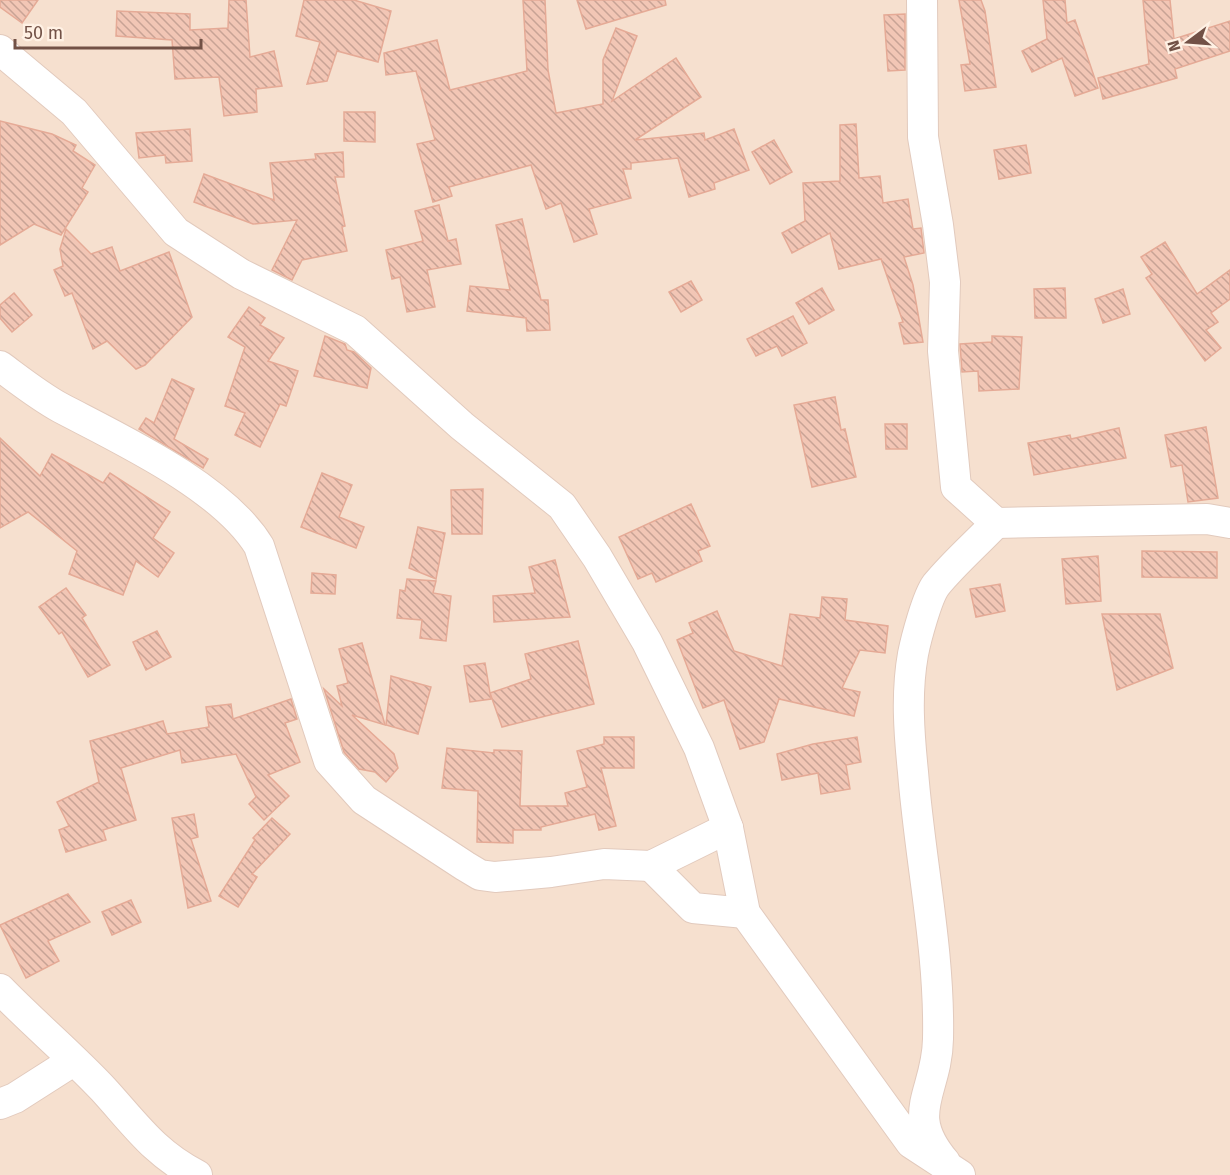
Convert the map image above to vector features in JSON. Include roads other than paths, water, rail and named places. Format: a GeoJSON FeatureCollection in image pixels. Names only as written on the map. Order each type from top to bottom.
{"type":"FeatureCollection","features":[{"type":"Feature","properties":{"kind":"street"},"geometry":{"type":"LineString","coordinates":[[922,0],[923,137],[945,282],[943,351],[956,487],[996,523],[1207,519],[1230,523]]}},
{"type":"Feature","properties":{"kind":"street"},"geometry":{"type":"LineString","coordinates":[[0,50],[74,112],[176,232],[241,274],[355,330],[462,426],[562,506],[597,557],[647,642],[699,748],[728,828],[745,913],[910,1143],[953,1173]]}},
{"type":"Feature","properties":{"kind":"street"},"geometry":{"type":"LineString","coordinates":[[0,366],[59,407],[184,476],[250,530],[259,546],[329,761],[364,800],[480,874],[495,877],[604,864],[651,866],[728,828]]}},
{"type":"Feature","properties":{"kind":"street"},"geometry":{"type":"LineString","coordinates":[[953,1173],[929,1143],[924,1121],[925,1100],[933,1080],[938,1054],[938,1016],[916,814],[909,691],[914,652],[934,587],[996,523]]}},
{"type":"Feature","properties":{"kind":"street"},"geometry":{"type":"LineString","coordinates":[[651,866],[693,908],[745,913]]}},
{"type":"Feature","properties":{"kind":"street"},"geometry":{"type":"LineString","coordinates":[[0,989],[102,1088],[153,1146],[175,1163],[197,1175]]}},
{"type":"Feature","properties":{"kind":"street"},"geometry":{"type":"LineString","coordinates":[[0,1104],[15,1098],[73,1061]]}}]}
